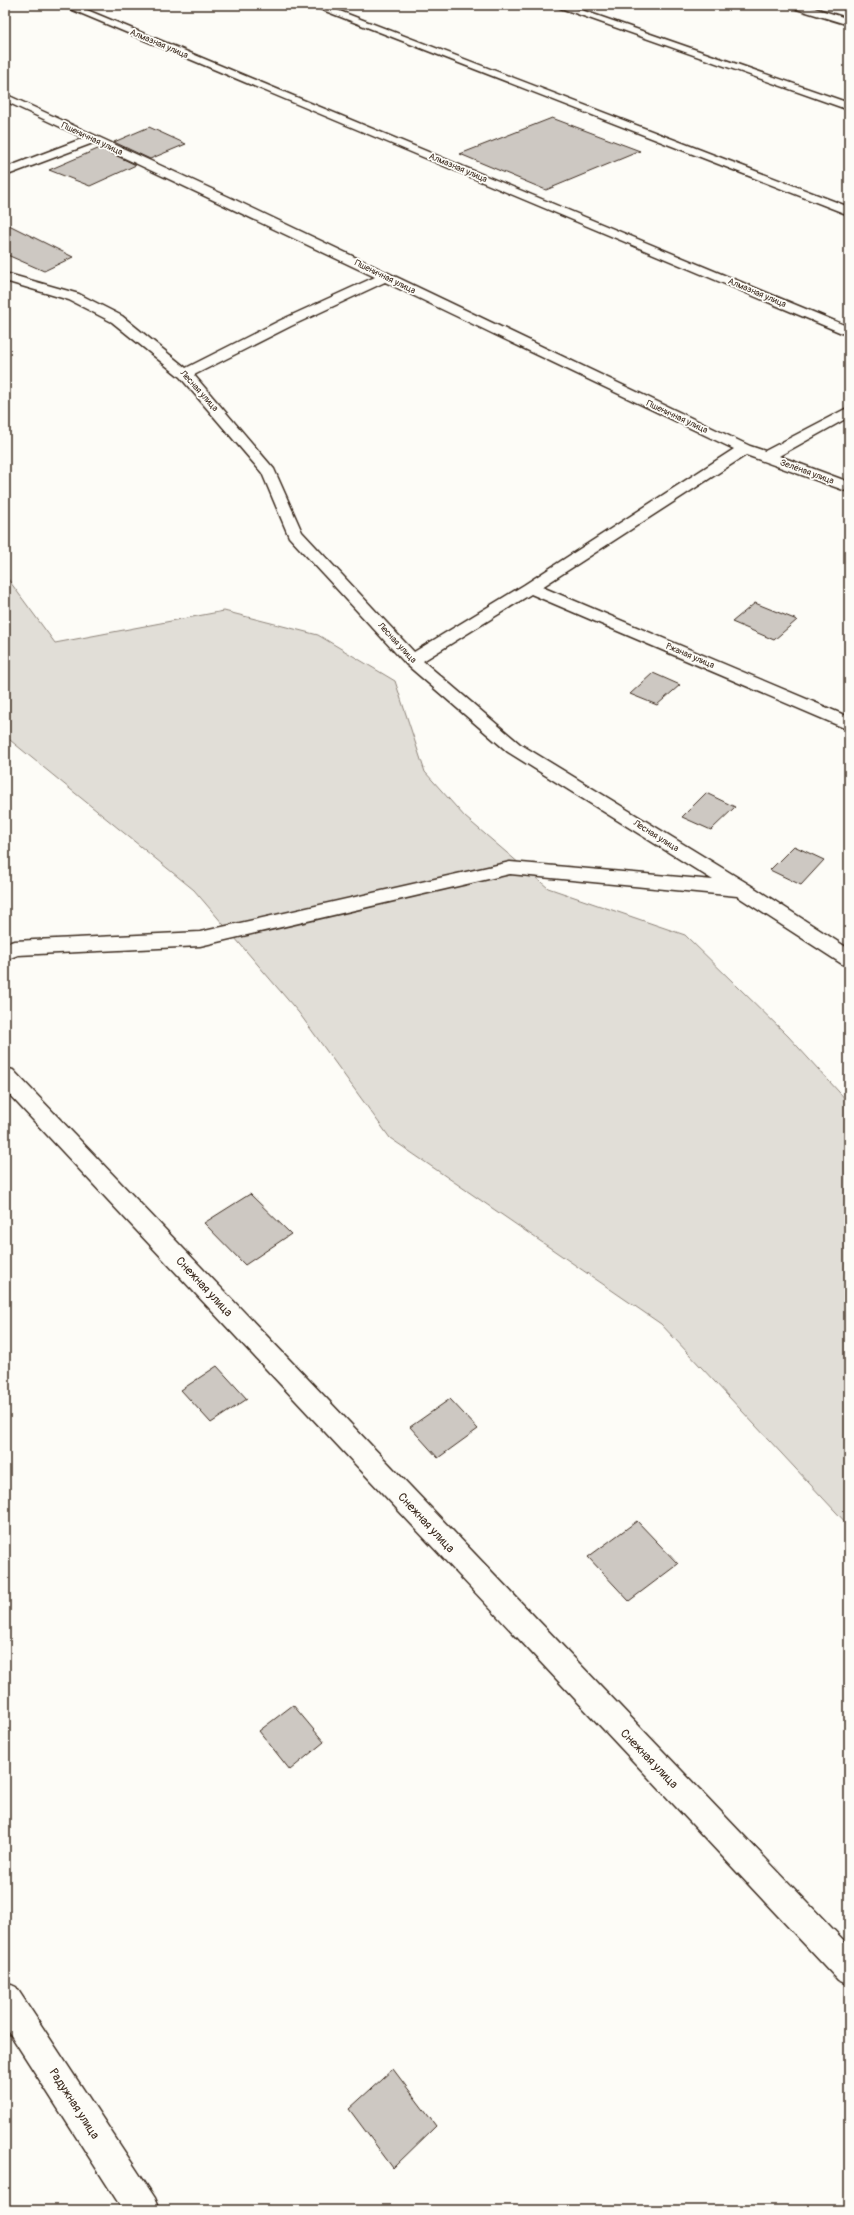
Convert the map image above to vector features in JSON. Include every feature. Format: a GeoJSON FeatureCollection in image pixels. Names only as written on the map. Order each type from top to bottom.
{"type":"FeatureCollection","features":[{"type":"Feature","properties":{"kind":"street","name":"Алмазная улица"},"geometry":{"type":"LineString","coordinates":[[66,5],[849,332]]}},
{"type":"Feature","properties":{"kind":"street"},"geometry":{"type":"LineString","coordinates":[[315,5],[849,211]]}},
{"type":"Feature","properties":{"kind":"street"},"geometry":{"type":"LineString","coordinates":[[557,5],[849,107]]}},
{"type":"Feature","properties":{"kind":"street"},"geometry":{"type":"LineString","coordinates":[[794,5],[849,22]]}},
{"type":"Feature","properties":{"kind":"street","name":"Пшеничная улица"},"geometry":{"type":"LineString","coordinates":[[5,97],[93,140],[225,200],[745,449],[766,457]]}},
{"type":"Feature","properties":{"kind":"street"},"geometry":{"type":"LineString","coordinates":[[5,172],[93,140]]}},
{"type":"Feature","properties":{"kind":"street","name":"Лесная улица"},"geometry":{"type":"LineString","coordinates":[[5,277],[74,297],[117,319],[186,374],[269,472],[295,534],[412,660],[514,748],[743,890],[849,959]]}},
{"type":"Feature","properties":{"kind":"street"},"geometry":{"type":"LineString","coordinates":[[186,374],[286,323],[385,277]]}},
{"type":"Feature","properties":{"kind":"street"},"geometry":{"type":"LineString","coordinates":[[766,457],[849,411]]}},
{"type":"Feature","properties":{"kind":"street"},"geometry":{"type":"LineString","coordinates":[[412,660],[530,588],[745,449]]}},
{"type":"Feature","properties":{"kind":"street","name":"Зелёная улица"},"geometry":{"type":"LineString","coordinates":[[766,457],[849,487]]}},
{"type":"Feature","properties":{"kind":"street","name":"Ржаная улица"},"geometry":{"type":"LineString","coordinates":[[530,588],[849,724]]}},
{"type":"Feature","properties":{"kind":"street"},"geometry":{"type":"LineString","coordinates":[[5,953],[14,948],[200,939],[510,868],[743,890]]}},
{"type":"Feature","properties":{"kind":"street","name":"Снежная улица"},"geometry":{"type":"LineString","coordinates":[[5,1076],[849,1969]]}},
{"type":"Feature","properties":{"kind":"street","name":"Радужная улица"},"geometry":{"type":"LineString","coordinates":[[5,1998],[143,2210]]}},
{"type":"Feature","properties":{"kind":"shaded area"},"geometry":{"type":"Polygon","coordinates":[[[5,575],[55,643],[224,611],[318,635],[395,681],[425,772],[465,817],[548,888],[685,935],[788,1036],[849,1103],[849,1526],[661,1324],[390,1138],[299,1013],[194,890],[5,736],[5,575]]]}},
{"type":"Feature","properties":{"kind":"building"},"geometry":{"type":"Polygon","coordinates":[[[552,118],[640,151],[546,190],[460,154],[552,118]]]}},
{"type":"Feature","properties":{"kind":"building"},"geometry":{"type":"Polygon","coordinates":[[[149,127],[186,144],[150,159],[114,142],[149,127]]]}},
{"type":"Feature","properties":{"kind":"building"},"geometry":{"type":"Polygon","coordinates":[[[100,148],[136,165],[90,186],[49,170],[100,148]]]}},
{"type":"Feature","properties":{"kind":"building"},"geometry":{"type":"Polygon","coordinates":[[[5,223],[73,257],[44,271],[5,254],[5,223]]]}},
{"type":"Feature","properties":{"kind":"building"},"geometry":{"type":"Polygon","coordinates":[[[755,603],[797,620],[774,640],[732,622],[755,603]]]}},
{"type":"Feature","properties":{"kind":"building"},"geometry":{"type":"Polygon","coordinates":[[[653,673],[680,685],[657,705],[630,694],[653,673]]]}},
{"type":"Feature","properties":{"kind":"building"},"geometry":{"type":"Polygon","coordinates":[[[706,793],[735,807],[711,830],[682,817],[706,793]]]}},
{"type":"Feature","properties":{"kind":"building"},"geometry":{"type":"Polygon","coordinates":[[[794,846],[824,860],[801,885],[770,870],[794,846]]]}},
{"type":"Feature","properties":{"kind":"building"},"geometry":{"type":"Polygon","coordinates":[[[250,1194],[291,1234],[245,1265],[204,1223],[250,1194]]]}},
{"type":"Feature","properties":{"kind":"building"},"geometry":{"type":"Polygon","coordinates":[[[217,1366],[247,1399],[211,1423],[181,1390],[217,1366]]]}},
{"type":"Feature","properties":{"kind":"building"},"geometry":{"type":"Polygon","coordinates":[[[450,1399],[478,1429],[438,1458],[410,1427],[450,1399]]]}},
{"type":"Feature","properties":{"kind":"building"},"geometry":{"type":"Polygon","coordinates":[[[637,1521],[678,1564],[629,1601],[588,1557],[637,1521]]]}},
{"type":"Feature","properties":{"kind":"building"},"geometry":{"type":"Polygon","coordinates":[[[293,1705],[324,1742],[290,1770],[259,1731],[293,1705]]]}},
{"type":"Feature","properties":{"kind":"building"},"geometry":{"type":"Polygon","coordinates":[[[393,2069],[436,2126],[393,2168],[349,2109],[393,2069]]]}}]}
